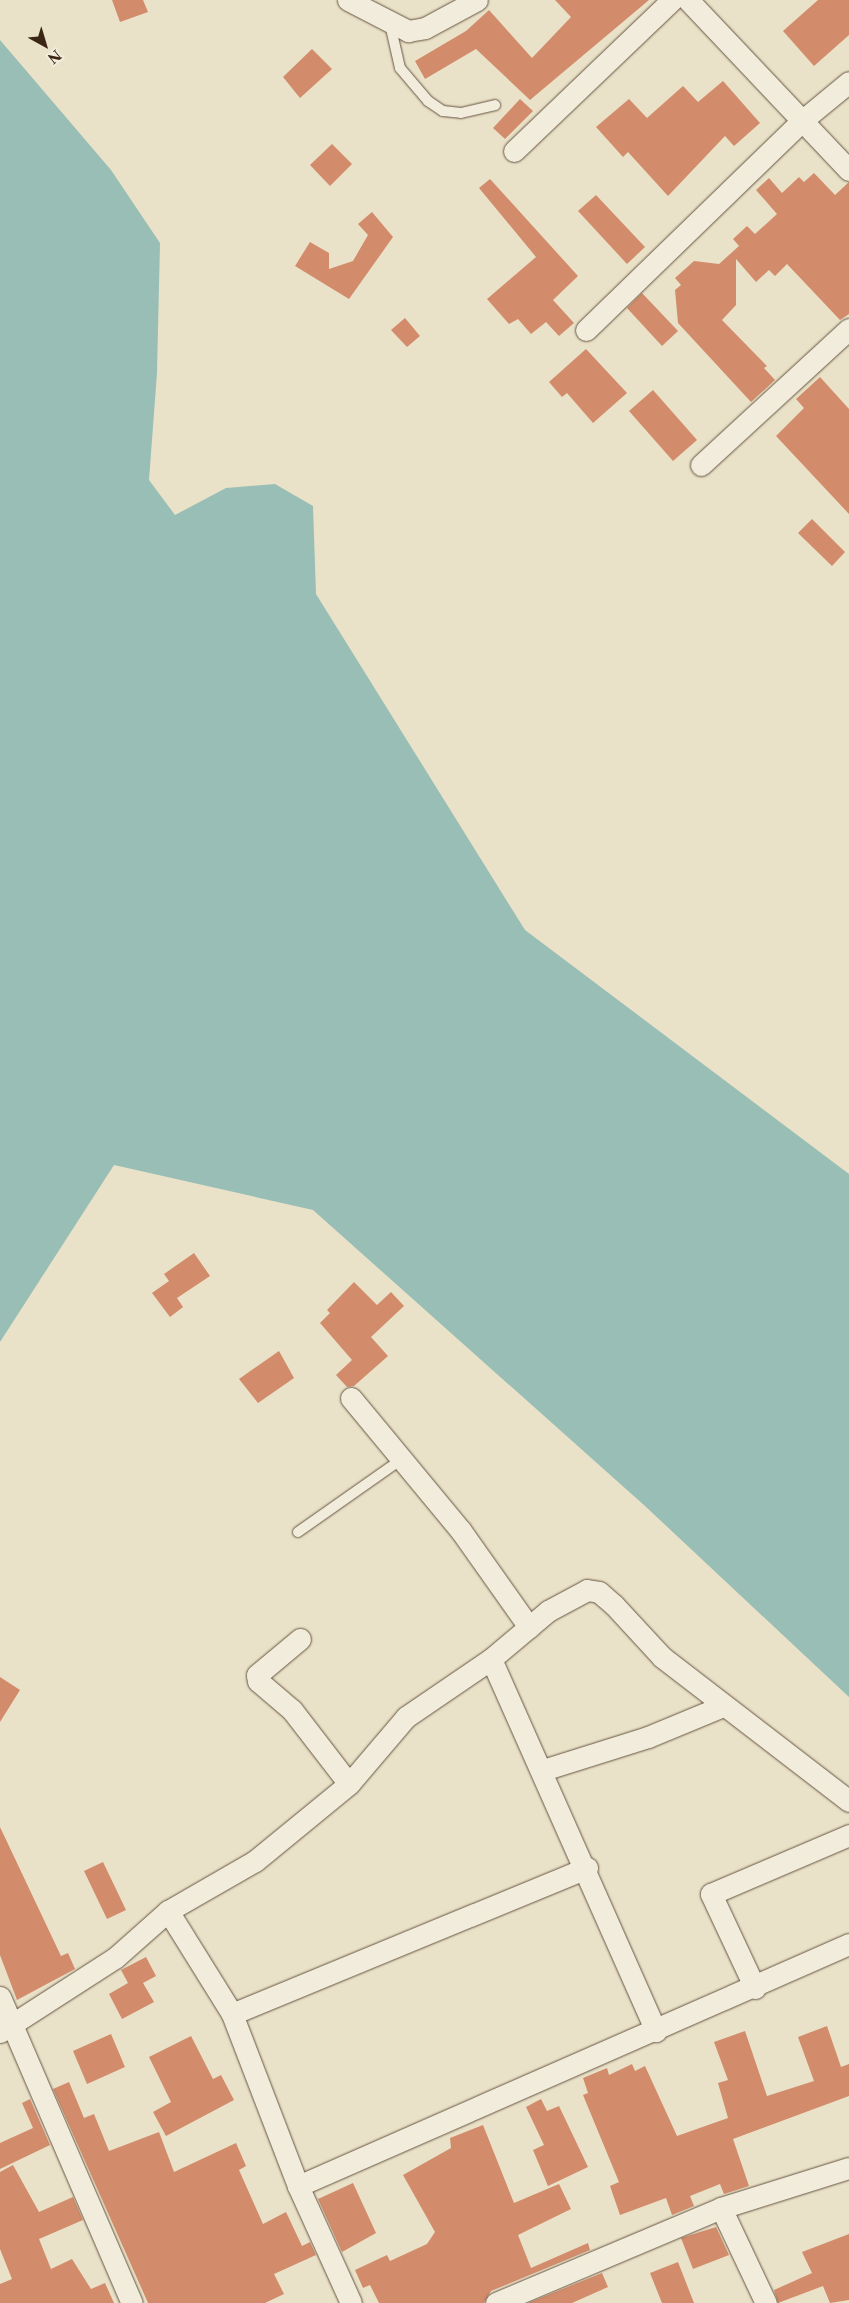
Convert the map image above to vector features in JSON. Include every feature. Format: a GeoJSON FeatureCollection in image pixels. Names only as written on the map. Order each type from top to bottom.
{"type":"FeatureCollection","features":[{"type":"Feature","properties":{"kind":"street"},"geometry":{"type":"LineString","coordinates":[[348,0],[390,24],[408,31],[425,28],[477,0]]}},
{"type":"Feature","properties":{"kind":"street"},"geometry":{"type":"LineString","coordinates":[[514,151],[672,0]]}},
{"type":"Feature","properties":{"kind":"street"},"geometry":{"type":"LineString","coordinates":[[688,0],[804,119],[849,170]]}},
{"type":"Feature","properties":{"kind":"street"},"geometry":{"type":"LineString","coordinates":[[586,330],[804,119],[849,82]]}},
{"type":"Feature","properties":{"kind":"street"},"geometry":{"type":"LineString","coordinates":[[701,465],[849,329]]}},
{"type":"Feature","properties":{"kind":"street"},"geometry":{"type":"LineString","coordinates":[[351,1398],[460,1531],[529,1627]]}},
{"type":"Feature","properties":{"kind":"street"},"geometry":{"type":"LineString","coordinates":[[5,2027],[115,1958],[168,1911],[255,1861],[349,1784],[406,1717],[491,1659],[529,1627],[573,1595],[587,1590],[599,1592],[662,1657],[723,1706],[849,1801]]}},
{"type":"Feature","properties":{"kind":"street"},"geometry":{"type":"LineString","coordinates":[[300,1638],[257,1675],[258,1681],[292,1710],[349,1784]]}},
{"type":"Feature","properties":{"kind":"street"},"geometry":{"type":"LineString","coordinates":[[491,1659],[587,1868],[656,2031]]}},
{"type":"Feature","properties":{"kind":"street"},"geometry":{"type":"LineString","coordinates":[[543,1770],[648,1737],[723,1706]]}},
{"type":"Feature","properties":{"kind":"street"},"geometry":{"type":"LineString","coordinates":[[754,1988],[711,1894],[849,1835]]}},
{"type":"Feature","properties":{"kind":"street"},"geometry":{"type":"LineString","coordinates":[[232,2014],[587,1868]]}},
{"type":"Feature","properties":{"kind":"street"},"geometry":{"type":"LineString","coordinates":[[168,1911],[232,2014],[298,2186],[351,2303]]}},
{"type":"Feature","properties":{"kind":"street"},"geometry":{"type":"LineString","coordinates":[[298,2186],[754,1988],[849,1944]]}},
{"type":"Feature","properties":{"kind":"street"},"geometry":{"type":"LineString","coordinates":[[0,1997],[5,2027],[132,2303]]}},
{"type":"Feature","properties":{"kind":"street"},"geometry":{"type":"LineString","coordinates":[[496,2303],[721,2208],[849,2168]]}},
{"type":"Feature","properties":{"kind":"street"},"geometry":{"type":"LineString","coordinates":[[721,2208],[766,2303]]}},
{"type":"Feature","properties":{"kind":"lane"},"geometry":{"type":"LineString","coordinates":[[390,24],[400,68],[428,101],[442,111],[461,113],[495,104]]}},
{"type":"Feature","properties":{"kind":"lane"},"geometry":{"type":"LineString","coordinates":[[298,1532],[402,1459]]}},
{"type":"Feature","properties":{"kind":"water"},"geometry":{"type":"Polygon","coordinates":[[[0,40],[111,170],[160,243],[157,373],[149,480],[175,515],[226,488],[275,484],[313,506],[316,594],[525,930],[849,1174],[849,1697],[645,1506],[313,1210],[114,1165],[0,1342],[0,40]]]}},
{"type":"Feature","properties":{"kind":"building"},"geometry":{"type":"Polygon","coordinates":[[[112,0],[143,0],[148,12],[120,22],[112,0]]]}},
{"type":"Feature","properties":{"kind":"building"},"geometry":{"type":"Polygon","coordinates":[[[555,0],[649,0],[530,100],[476,49],[425,79],[415,61],[466,31],[489,10],[532,58],[571,17],[555,0]]]}},
{"type":"Feature","properties":{"kind":"building"},"geometry":{"type":"Polygon","coordinates":[[[818,0],[849,0],[849,35],[814,66],[783,31],[818,0]]]}},
{"type":"Feature","properties":{"kind":"building"},"geometry":{"type":"Polygon","coordinates":[[[312,49],[332,69],[300,98],[283,77],[312,49]]]}},
{"type":"Feature","properties":{"kind":"building"},"geometry":{"type":"Polygon","coordinates":[[[723,81],[760,123],[734,146],[725,136],[668,196],[628,152],[623,157],[596,127],[629,99],[647,118],[683,86],[698,102],[723,81]]]}},
{"type":"Feature","properties":{"kind":"building"},"geometry":{"type":"Polygon","coordinates":[[[520,99],[533,111],[505,139],[493,128],[520,99]]]}},
{"type":"Feature","properties":{"kind":"building"},"geometry":{"type":"Polygon","coordinates":[[[332,144],[352,164],[330,186],[310,165],[332,144]]]}},
{"type":"Feature","properties":{"kind":"building"},"geometry":{"type":"Polygon","coordinates":[[[814,173],[835,195],[849,182],[849,314],[840,320],[787,264],[775,276],[769,270],[756,282],[736,259],[736,305],[722,320],[767,366],[764,368],[775,380],[751,402],[678,323],[675,290],[681,285],[675,278],[694,261],[719,264],[739,246],[733,239],[747,226],[755,234],[777,214],[756,190],[769,178],[782,193],[799,177],[804,182],[814,173]]]}},
{"type":"Feature","properties":{"kind":"building"},"geometry":{"type":"Polygon","coordinates":[[[490,179],[578,276],[553,300],[574,323],[559,336],[546,322],[531,334],[518,319],[509,324],[487,299],[536,257],[479,188],[490,179]]]}},
{"type":"Feature","properties":{"kind":"building"},"geometry":{"type":"Polygon","coordinates":[[[596,195],[645,247],[627,264],[578,211],[596,195]]]}},
{"type":"Feature","properties":{"kind":"building"},"geometry":{"type":"Polygon","coordinates":[[[372,212],[393,237],[349,299],[295,266],[310,242],[329,253],[329,269],[353,261],[368,235],[358,224],[372,212]]]}},
{"type":"Feature","properties":{"kind":"building"},"geometry":{"type":"Polygon","coordinates":[[[642,293],[678,331],[662,346],[627,308],[642,293]]]}},
{"type":"Feature","properties":{"kind":"building"},"geometry":{"type":"Polygon","coordinates":[[[405,318],[420,336],[407,347],[391,330],[405,318]]]}},
{"type":"Feature","properties":{"kind":"building"},"geometry":{"type":"Polygon","coordinates":[[[586,349],[627,393],[593,423],[567,393],[562,397],[549,382],[586,349]]]}},
{"type":"Feature","properties":{"kind":"building"},"geometry":{"type":"Polygon","coordinates":[[[820,377],[849,409],[849,514],[776,436],[804,408],[796,399],[820,377]]]}},
{"type":"Feature","properties":{"kind":"building"},"geometry":{"type":"Polygon","coordinates":[[[653,390],[697,440],[673,461],[629,411],[653,390]]]}},
{"type":"Feature","properties":{"kind":"building"},"geometry":{"type":"Polygon","coordinates":[[[812,519],[845,552],[832,566],[798,533],[812,519]]]}},
{"type":"Feature","properties":{"kind":"building"},"geometry":{"type":"Polygon","coordinates":[[[194,1253],[210,1276],[177,1298],[183,1307],[170,1317],[152,1293],[169,1281],[164,1274],[194,1253]]]}},
{"type":"Feature","properties":{"kind":"building"},"geometry":{"type":"Polygon","coordinates":[[[354,1282],[377,1305],[391,1292],[404,1306],[371,1337],[388,1356],[354,1386],[347,1387],[336,1375],[352,1360],[320,1323],[330,1313],[327,1310],[354,1282]]]}},
{"type":"Feature","properties":{"kind":"building"},"geometry":{"type":"Polygon","coordinates":[[[279,1351],[294,1378],[258,1403],[239,1379],[279,1351]]]}},
{"type":"Feature","properties":{"kind":"building"},"geometry":{"type":"Polygon","coordinates":[[[0,1677],[20,1690],[0,1722],[0,1677]]]}},
{"type":"Feature","properties":{"kind":"building"},"geometry":{"type":"Polygon","coordinates":[[[0,1827],[61,1956],[68,1953],[75,1969],[17,2000],[0,1955],[0,1827]]]}},
{"type":"Feature","properties":{"kind":"building"},"geometry":{"type":"Polygon","coordinates":[[[103,1862],[126,1910],[107,1919],[84,1871],[103,1862]]]}},
{"type":"Feature","properties":{"kind":"building"},"geometry":{"type":"Polygon","coordinates":[[[146,1957],[156,1976],[143,1983],[154,2002],[122,2019],[109,1994],[128,1983],[121,1970],[146,1957]]]}},
{"type":"Feature","properties":{"kind":"building"},"geometry":{"type":"Polygon","coordinates":[[[827,2026],[841,2067],[849,2064],[849,2096],[733,2139],[749,2186],[724,2194],[720,2184],[690,2196],[694,2206],[672,2215],[666,2198],[620,2215],[610,2186],[619,2182],[583,2095],[588,2093],[583,2078],[607,2068],[609,2075],[632,2064],[635,2071],[645,2066],[677,2136],[728,2118],[718,2083],[728,2080],[714,2042],[745,2031],[767,2096],[814,2081],[798,2037],[827,2026]]]}},
{"type":"Feature","properties":{"kind":"building"},"geometry":{"type":"Polygon","coordinates":[[[111,2034],[125,2067],[87,2084],[73,2051],[111,2034]]]}},
{"type":"Feature","properties":{"kind":"building"},"geometry":{"type":"Polygon","coordinates":[[[191,2036],[213,2079],[221,2075],[234,2100],[166,2136],[153,2112],[171,2102],[149,2057],[191,2036]]]}},
{"type":"Feature","properties":{"kind":"building"},"geometry":{"type":"Polygon","coordinates":[[[69,2082],[84,2118],[94,2114],[109,2151],[159,2132],[174,2172],[236,2143],[246,2166],[239,2170],[263,2224],[286,2212],[302,2246],[310,2242],[316,2255],[274,2274],[284,2294],[265,2303],[148,2303],[53,2089],[69,2082]]]}},
{"type":"Feature","properties":{"kind":"building"},"geometry":{"type":"Polygon","coordinates":[[[30,2099],[50,2145],[0,2169],[0,2143],[33,2128],[22,2103],[30,2099]]]}},
{"type":"Feature","properties":{"kind":"building"},"geometry":{"type":"Polygon","coordinates":[[[541,2099],[547,2111],[559,2106],[588,2167],[548,2186],[533,2150],[544,2145],[526,2107],[541,2099]]]}},
{"type":"Feature","properties":{"kind":"building"},"geometry":{"type":"Polygon","coordinates":[[[483,2125],[514,2203],[559,2184],[571,2209],[518,2235],[531,2268],[588,2243],[590,2250],[491,2291],[484,2303],[379,2303],[370,2285],[363,2288],[355,2270],[387,2255],[390,2261],[427,2244],[435,2232],[403,2175],[451,2148],[450,2138],[483,2125]]]}},
{"type":"Feature","properties":{"kind":"building"},"geometry":{"type":"Polygon","coordinates":[[[13,2165],[39,2212],[73,2197],[83,2220],[39,2239],[51,2269],[72,2259],[91,2289],[105,2283],[114,2303],[0,2303],[0,2284],[12,2279],[0,2249],[0,2172],[13,2165]]]}},
{"type":"Feature","properties":{"kind":"building"},"geometry":{"type":"Polygon","coordinates":[[[353,2183],[376,2233],[342,2252],[318,2199],[353,2183]]]}},
{"type":"Feature","properties":{"kind":"building"},"geometry":{"type":"Polygon","coordinates":[[[716,2227],[729,2255],[693,2269],[681,2238],[716,2227]]]}},
{"type":"Feature","properties":{"kind":"building"},"geometry":{"type":"Polygon","coordinates":[[[849,2234],[849,2300],[830,2303],[823,2286],[778,2303],[774,2290],[812,2273],[802,2252],[849,2234]]]}},
{"type":"Feature","properties":{"kind":"building"},"geometry":{"type":"Polygon","coordinates":[[[678,2262],[694,2303],[662,2303],[650,2273],[678,2262]]]}},
{"type":"Feature","properties":{"kind":"building"},"geometry":{"type":"Polygon","coordinates":[[[602,2273],[608,2287],[572,2303],[528,2303],[602,2273]]]}}]}
